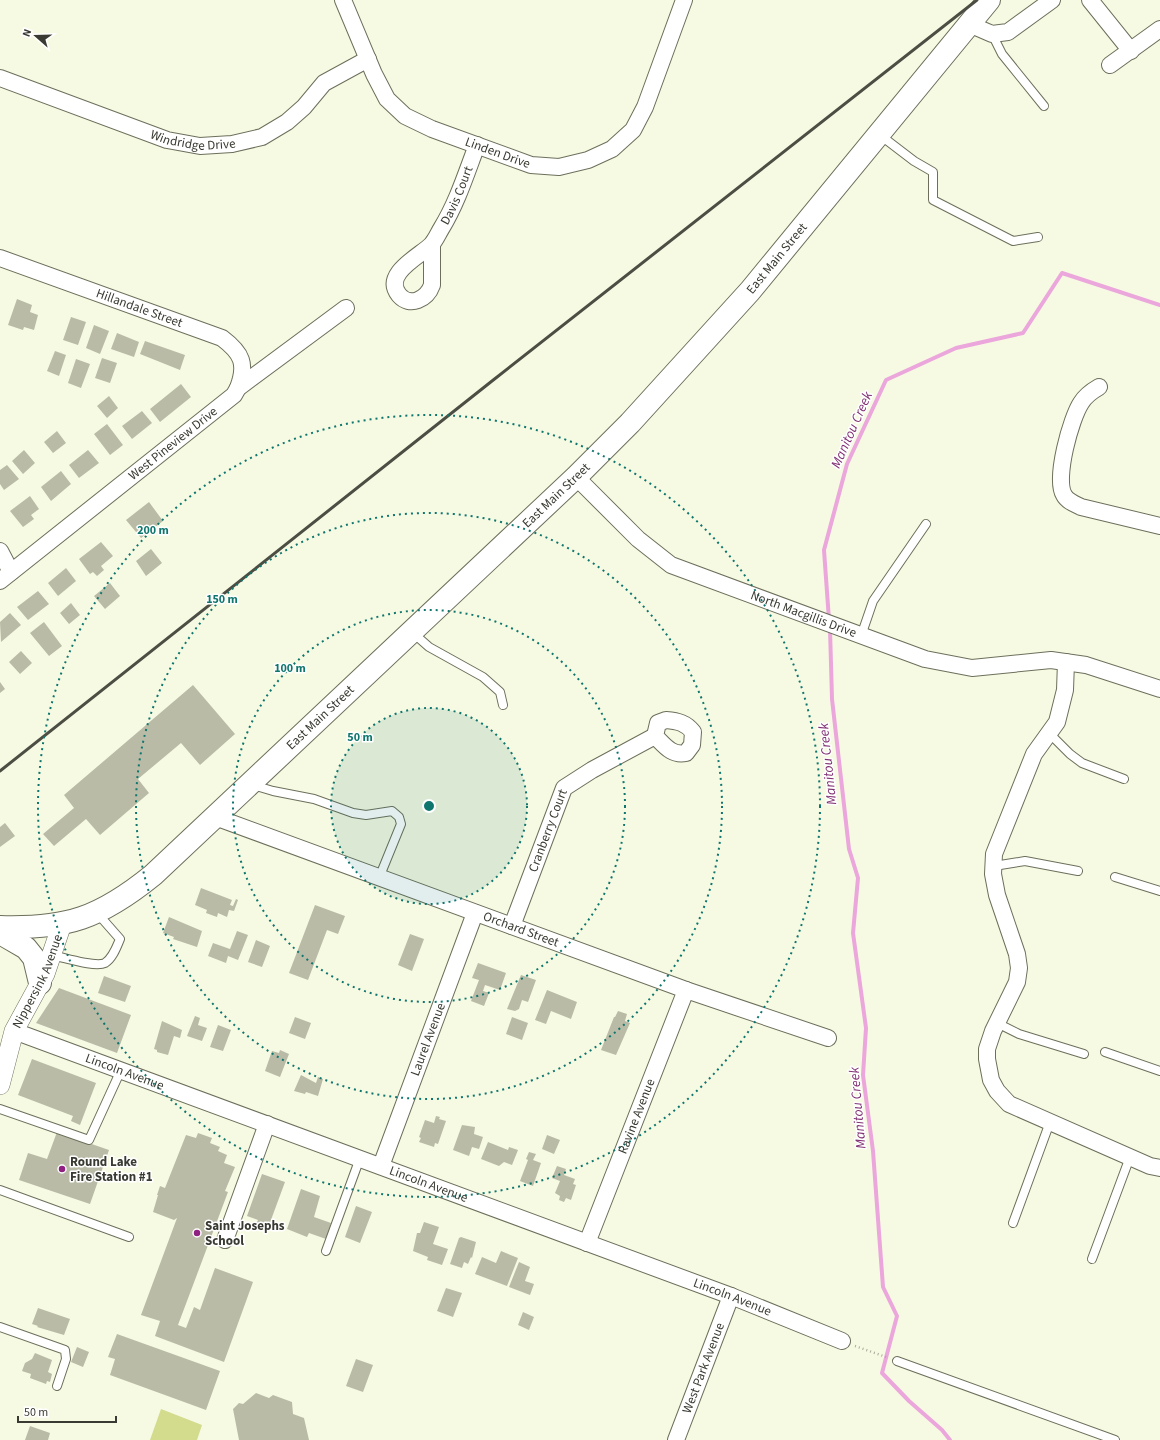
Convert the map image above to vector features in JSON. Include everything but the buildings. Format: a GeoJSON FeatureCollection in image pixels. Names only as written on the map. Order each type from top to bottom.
{"type":"FeatureCollection","features":[{"type":"Feature","properties":{"kind":"main road","name":"East Main Street"},"geometry":{"type":"LineString","coordinates":[[0,927],[28,928],[62,924],[97,913],[123,898],[153,876],[576,477],[630,423],[750,291],[990,0]]}},
{"type":"Feature","properties":{"kind":"main road"},"geometry":{"type":"LineString","coordinates":[[0,933],[26,948],[34,958],[40,982]]}},
{"type":"Feature","properties":{"kind":"street","name":"Linden Drive"},"geometry":{"type":"LineString","coordinates":[[343,0],[387,99],[404,116],[432,129],[531,165],[559,168],[588,160],[612,149],[633,130],[645,107],[684,0]]}},
{"type":"Feature","properties":{"kind":"street"},"geometry":{"type":"LineString","coordinates":[[969,24],[992,34],[1008,32],[1052,0]]}},
{"type":"Feature","properties":{"kind":"street"},"geometry":{"type":"LineString","coordinates":[[1090,0],[1136,48]]}},
{"type":"Feature","properties":{"kind":"street"},"geometry":{"type":"LineString","coordinates":[[1110,65],[1160,30]]}},
{"type":"Feature","properties":{"kind":"street","name":"Windridge Drive"},"geometry":{"type":"LineString","coordinates":[[0,78],[167,140],[200,146],[232,144],[262,137],[287,122],[304,107],[324,83],[368,59]]}},
{"type":"Feature","properties":{"kind":"street","name":"Davis Court"},"geometry":{"type":"LineString","coordinates":[[432,244],[452,210],[477,146]]}},
{"type":"Feature","properties":{"kind":"street","name":"Hillandale Street"},"geometry":{"type":"LineString","coordinates":[[0,258],[222,338],[236,348],[242,360],[242,376],[238,388]]}},
{"type":"Feature","properties":{"kind":"street","name":"West Pineview Drive"},"geometry":{"type":"LineString","coordinates":[[6,576],[234,395],[238,388],[346,308]]}},
{"type":"Feature","properties":{"kind":"street"},"geometry":{"type":"LineString","coordinates":[[1099,387],[1081,402],[1074,418],[1064,454],[1061,486],[1063,495],[1071,502],[1100,512],[1160,526]]}},
{"type":"Feature","properties":{"kind":"street","name":"North Macgillis Drive"},"geometry":{"type":"LineString","coordinates":[[576,477],[638,539],[671,565],[861,636],[925,659],[972,668],[1051,660],[1086,665],[1160,689]]}},
{"type":"Feature","properties":{"kind":"street"},"geometry":{"type":"LineString","coordinates":[[0,551],[6,576]]}},
{"type":"Feature","properties":{"kind":"street"},"geometry":{"type":"LineString","coordinates":[[1066,662],[1065,690],[1057,722],[1034,754],[994,854],[997,895],[1017,954],[1019,968],[1017,982],[997,1023],[987,1049],[987,1059],[992,1080],[997,1091],[1009,1104],[1150,1166],[1160,1168]]}},
{"type":"Feature","properties":{"kind":"street","name":"Cranberry Court"},"geometry":{"type":"LineString","coordinates":[[512,926],[564,788],[592,770],[656,736]]}},
{"type":"Feature","properties":{"kind":"street","name":"Orchard Street"},"geometry":{"type":"LineString","coordinates":[[215,817],[686,990],[828,1038]]}},
{"type":"Feature","properties":{"kind":"street","name":"Laurel Avenue"},"geometry":{"type":"LineString","coordinates":[[381,1166],[475,913]]}},
{"type":"Feature","properties":{"kind":"street","name":"Nippersink Avenue"},"geometry":{"type":"LineString","coordinates":[[0,1085],[6,1044],[40,982],[62,924]]}},
{"type":"Feature","properties":{"kind":"street","name":"Ravine Avenue"},"geometry":{"type":"LineString","coordinates":[[587,1243],[686,990]]}},
{"type":"Feature","properties":{"kind":"street","name":"Lincoln Avenue"},"geometry":{"type":"LineString","coordinates":[[6,1044],[120,1070],[731,1296],[842,1341]]}},
{"type":"Feature","properties":{"kind":"street"},"geometry":{"type":"LineString","coordinates":[[225,1240],[267,1124]]}},
{"type":"Feature","properties":{"kind":"street","name":"West Park Avenue"},"geometry":{"type":"LineString","coordinates":[[676,1440],[731,1296]]}},
{"type":"Feature","properties":{"kind":"lane"},"geometry":{"type":"LineString","coordinates":[[992,34],[1002,54],[1044,106]]}},
{"type":"Feature","properties":{"kind":"lane"},"geometry":{"type":"LineString","coordinates":[[879,135],[914,161],[933,172],[933,200],[1013,241],[1038,237]]}},
{"type":"Feature","properties":{"kind":"lane"},"geometry":{"type":"LineString","coordinates":[[861,636],[873,601],[926,524]]}},
{"type":"Feature","properties":{"kind":"lane"},"geometry":{"type":"LineString","coordinates":[[412,632],[429,647],[483,677],[500,692],[503,705]]}},
{"type":"Feature","properties":{"kind":"lane"},"geometry":{"type":"LineString","coordinates":[[1050,733],[1070,754],[1082,763],[1124,779]]}},
{"type":"Feature","properties":{"kind":"lane"},"geometry":{"type":"LineString","coordinates":[[250,784],[273,791],[314,799],[353,813],[366,815],[392,811],[399,816],[401,824],[379,878]]}},
{"type":"Feature","properties":{"kind":"lane"},"geometry":{"type":"LineString","coordinates":[[994,866],[1025,861],[1078,871]]}},
{"type":"Feature","properties":{"kind":"lane"},"geometry":{"type":"LineString","coordinates":[[1116,877],[1160,891]]}},
{"type":"Feature","properties":{"kind":"lane"},"geometry":{"type":"LineString","coordinates":[[51,955],[96,964],[105,963],[112,955],[120,939],[97,913]]}},
{"type":"Feature","properties":{"kind":"lane"},"geometry":{"type":"LineString","coordinates":[[997,1023],[1019,1034],[1084,1054]]}},
{"type":"Feature","properties":{"kind":"lane"},"geometry":{"type":"LineString","coordinates":[[1105,1052],[1160,1071]]}},
{"type":"Feature","properties":{"kind":"lane"},"geometry":{"type":"LineString","coordinates":[[0,1109],[89,1140],[120,1070]]}},
{"type":"Feature","properties":{"kind":"lane"},"geometry":{"type":"LineString","coordinates":[[1013,1223],[1044,1119]]}},
{"type":"Feature","properties":{"kind":"lane"},"geometry":{"type":"LineString","coordinates":[[1092,1259],[1129,1157]]}},
{"type":"Feature","properties":{"kind":"lane"},"geometry":{"type":"LineString","coordinates":[[326,1251],[360,1158]]}},
{"type":"Feature","properties":{"kind":"lane"},"geometry":{"type":"LineString","coordinates":[[0,1190],[129,1237]]}},
{"type":"Feature","properties":{"kind":"lane"},"geometry":{"type":"LineString","coordinates":[[0,1327],[64,1350],[66,1359],[57,1386]]}},
{"type":"Feature","properties":{"kind":"lane"},"geometry":{"type":"LineString","coordinates":[[897,1362],[1015,1402],[1115,1440]]}},
{"type":"Feature","properties":{"kind":"path"},"geometry":{"type":"LineString","coordinates":[[842,1341],[897,1362]]}},
{"type":"Feature","properties":{"kind":"green space"},"geometry":{"type":"Polygon","coordinates":[[[161,1409],[202,1425],[197,1440],[150,1440],[161,1409]]]}},
{"type":"Feature","properties":{"kind":"waterway","name":"Manitou Creek"},"geometry":{"type":"LineString","coordinates":[[829,620],[824,550],[847,464],[886,380],[956,348],[1023,333],[1062,273],[1160,305]]}},
{"type":"Feature","properties":{"kind":"waterway","name":"Manitou Creek"},"geometry":{"type":"LineString","coordinates":[[830,629],[832,699],[849,849],[858,878],[853,933],[866,1028],[863,1075],[873,1151],[883,1287],[897,1316],[882,1373],[909,1401],[942,1430],[950,1440]]}},
{"type":"Feature","properties":{"kind":"railway"},"geometry":{"type":"LineString","coordinates":[[0,771],[492,381],[977,0]]}},
{"type":"Feature","properties":{"kind":"place","name":"Round Lake Fire Station #1"},"geometry":{"type":"Point","coordinates":[62,1169]}},
{"type":"Feature","properties":{"kind":"place","name":"Saint Josephs School"},"geometry":{"type":"Point","coordinates":[197,1233]}}]}
